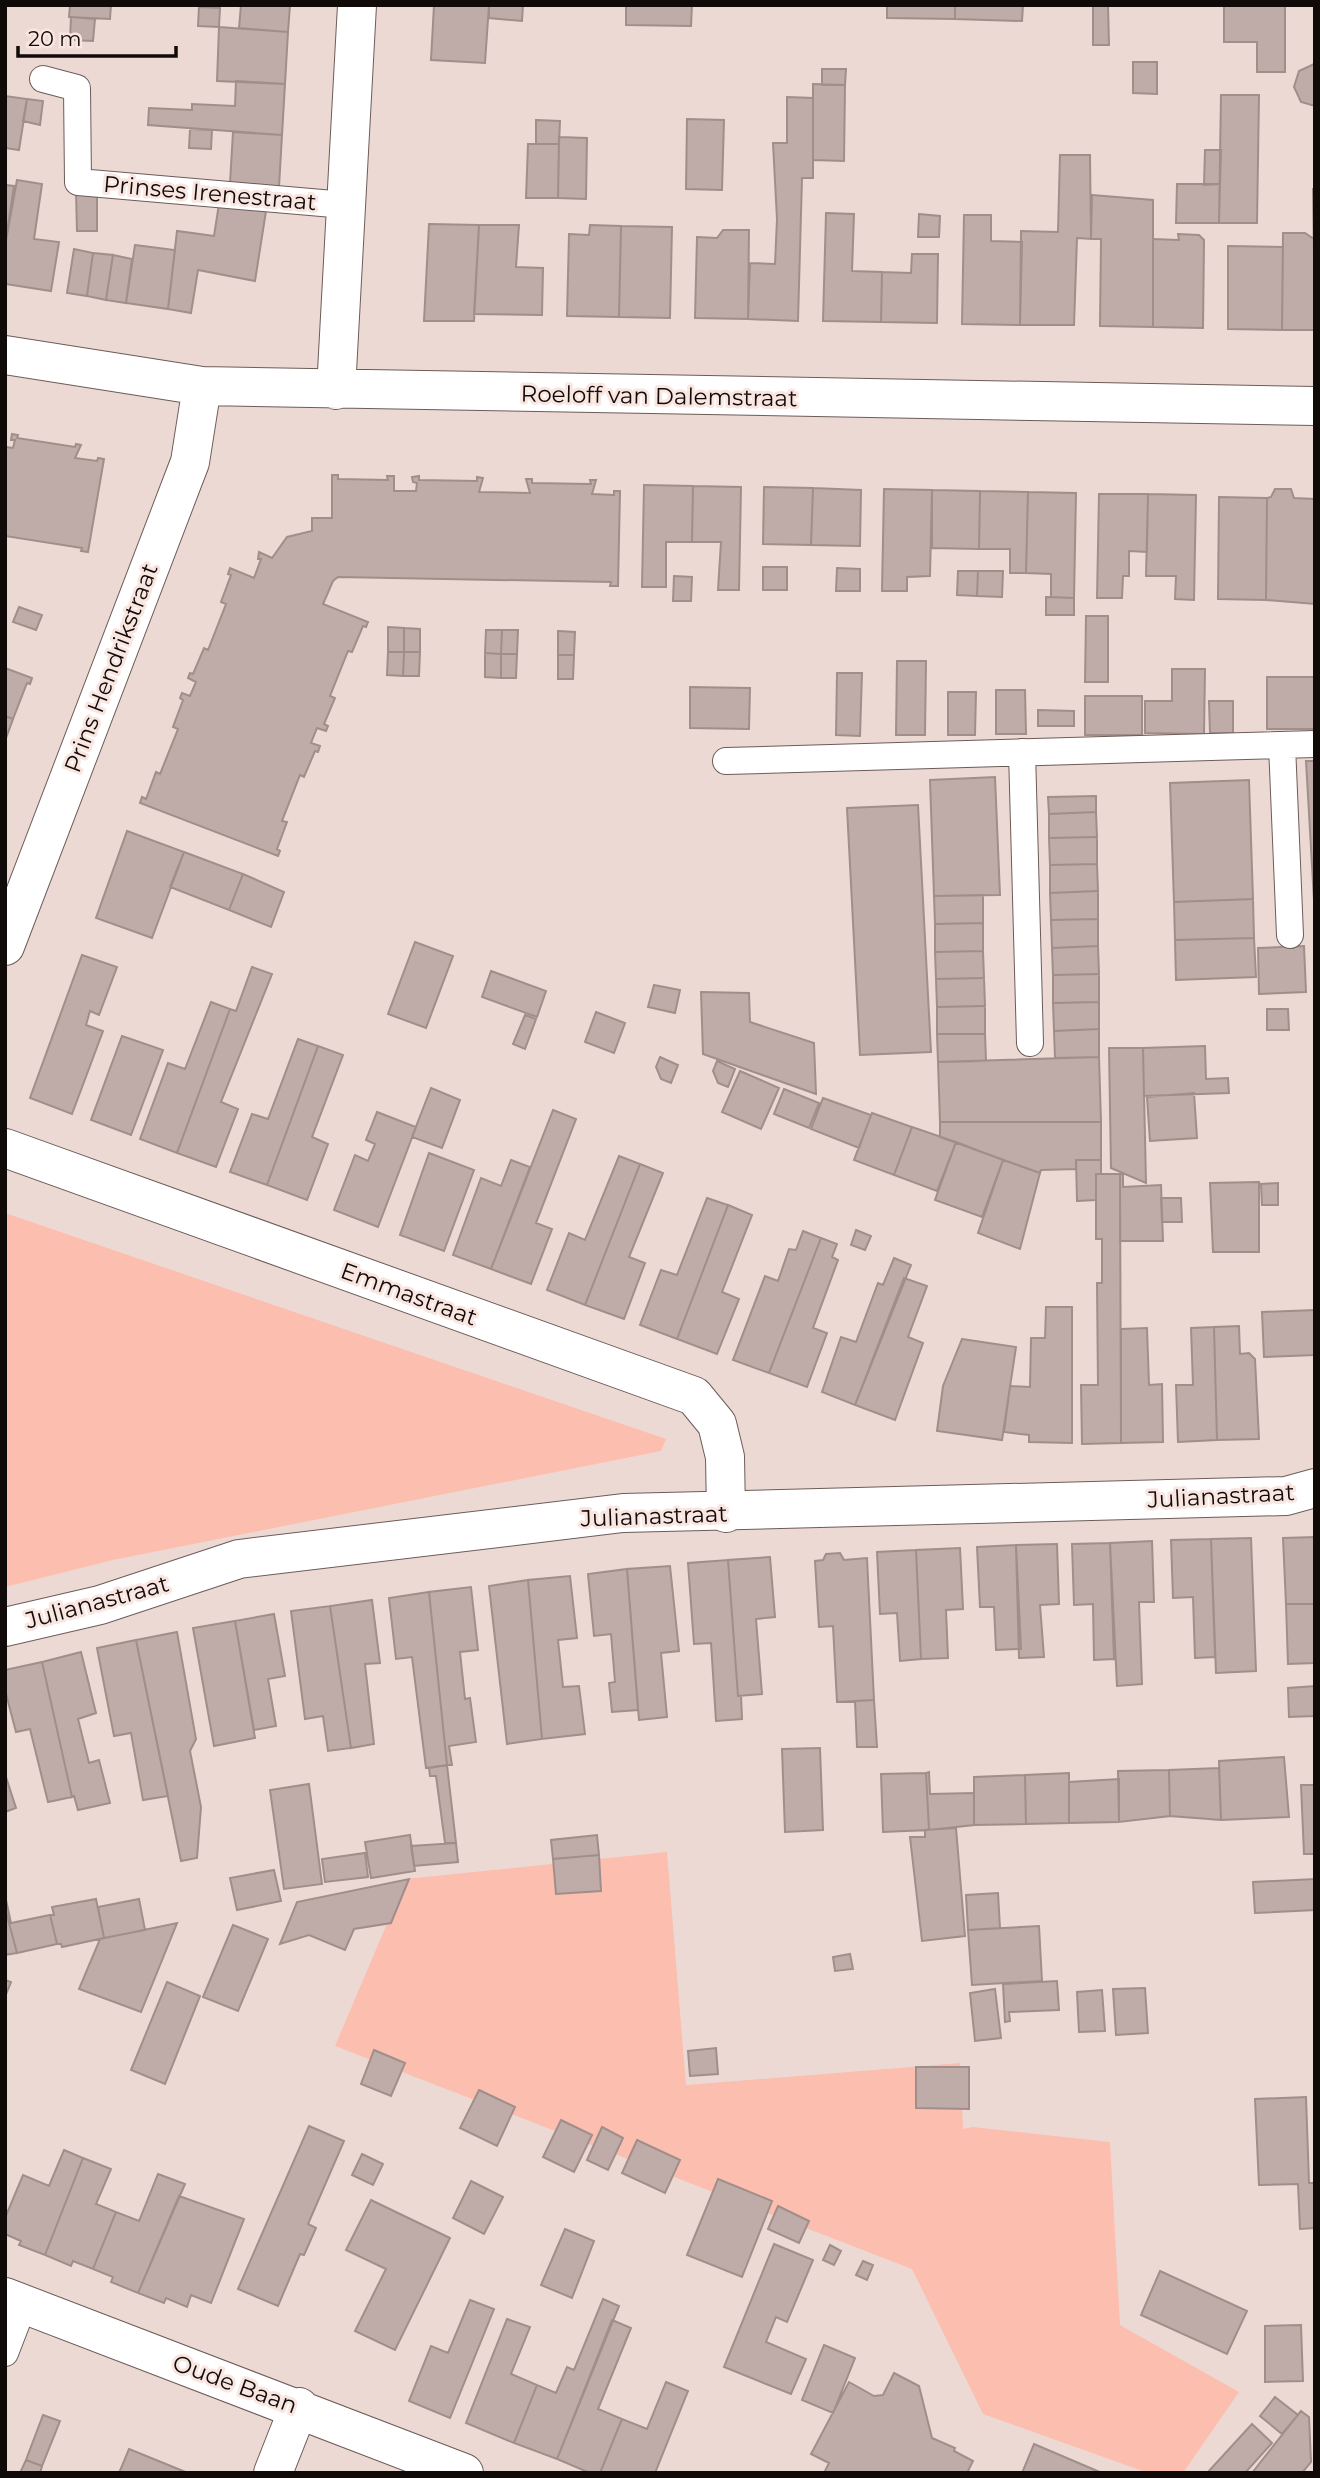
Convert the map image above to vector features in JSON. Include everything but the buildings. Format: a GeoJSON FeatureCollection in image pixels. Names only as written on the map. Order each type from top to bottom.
{"type":"FeatureCollection","features":[{"type":"Feature","properties":{"kind":"street","name":"Prinses Irenestraat"},"geometry":{"type":"LineString","coordinates":[[335,390],[357,5]]}},
{"type":"Feature","properties":{"kind":"street","name":"Roeloff van Dalemstraat"},"geometry":{"type":"LineString","coordinates":[[5,355],[202,386],[1315,406]]}},
{"type":"Feature","properties":{"kind":"street","name":"Prins Hendrikstraat"},"geometry":{"type":"LineString","coordinates":[[5,946],[190,462],[202,386]]}},
{"type":"Feature","properties":{"kind":"street","name":"Emmastraat"},"geometry":{"type":"LineString","coordinates":[[5,1148],[694,1396],[717,1424],[725,1457],[726,1513]]}},
{"type":"Feature","properties":{"kind":"street","name":"Julianastraat"},"geometry":{"type":"LineString","coordinates":[[5,1627],[100,1605],[239,1559],[623,1514],[1286,1496],[1315,1488]]}},
{"type":"Feature","properties":{"kind":"street","name":"Oude Baan"},"geometry":{"type":"LineString","coordinates":[[15,2301],[299,2407],[464,2473]]}},
{"type":"Feature","properties":{"kind":"street"},"geometry":{"type":"LineString","coordinates":[[273,2473],[299,2407]]}},
{"type":"Feature","properties":{"kind":"lane","name":"Prinses Irenestraat"},"geometry":{"type":"LineString","coordinates":[[43,79],[77,88],[78,182],[345,205]]}},
{"type":"Feature","properties":{"kind":"lane"},"geometry":{"type":"LineString","coordinates":[[726,761],[1315,744]]}},
{"type":"Feature","properties":{"kind":"lane"},"geometry":{"type":"LineString","coordinates":[[1282,745],[1290,935]]}},
{"type":"Feature","properties":{"kind":"lane"},"geometry":{"type":"LineString","coordinates":[[1022,752],[1030,1043]]}},
{"type":"Feature","properties":{"kind":"lane"},"geometry":{"type":"LineString","coordinates":[[5,2353],[15,2301]]}},
{"type":"Feature","properties":{"kind":"shaded area"},"geometry":{"type":"Polygon","coordinates":[[[5,1213],[666,1439],[661,1451],[113,1560],[5,1587],[5,1213]]]}},
{"type":"Feature","properties":{"kind":"shaded area"},"geometry":{"type":"Polygon","coordinates":[[[667,1852],[686,2085],[960,2063],[963,2129],[973,2127],[1110,2142],[1120,2325],[1239,2392],[1183,2473],[1148,2473],[983,2414],[912,2269],[335,2046],[406,1879],[667,1852]]]}}]}
